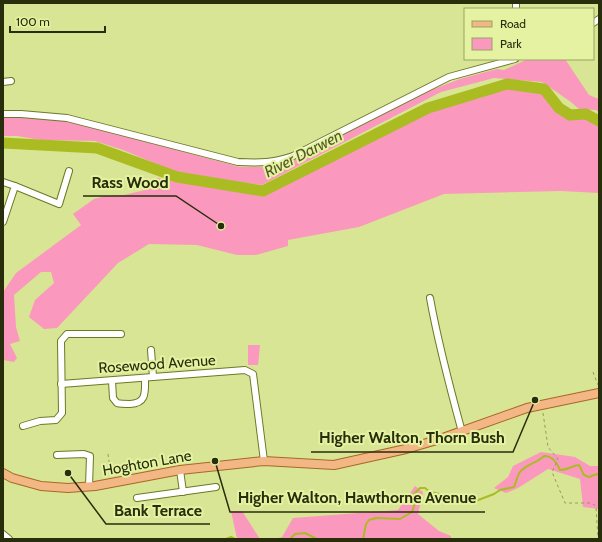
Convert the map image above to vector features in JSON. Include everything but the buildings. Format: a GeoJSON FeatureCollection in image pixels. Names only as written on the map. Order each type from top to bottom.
{"type":"FeatureCollection","features":[{"type":"Feature","properties":{"kind":"main road","name":"Hoghton Lane"},"geometry":{"type":"LineString","coordinates":[[3,473],[12,478],[41,486],[68,488],[128,480],[180,470],[264,461],[334,465],[406,449],[462,432],[527,408],[599,392]]}},
{"type":"Feature","properties":{"kind":"street"},"geometry":{"type":"LineString","coordinates":[[3,114],[67,118],[238,162],[262,163],[278,161],[293,156],[449,77],[511,60]]}},
{"type":"Feature","properties":{"kind":"street"},"geometry":{"type":"LineString","coordinates":[[3,82],[11,81]]}},
{"type":"Feature","properties":{"kind":"street"},"geometry":{"type":"LineString","coordinates":[[3,182],[58,204],[69,171]]}},
{"type":"Feature","properties":{"kind":"street"},"geometry":{"type":"LineString","coordinates":[[3,222],[15,186]]}},
{"type":"Feature","properties":{"kind":"street"},"geometry":{"type":"LineString","coordinates":[[430,298],[435,327],[462,432]]}},
{"type":"Feature","properties":{"kind":"street"},"geometry":{"type":"LineString","coordinates":[[23,426],[40,421],[56,420],[60,418],[62,413],[61,341],[63,337],[67,334],[121,334]]}},
{"type":"Feature","properties":{"kind":"street"},"geometry":{"type":"LineString","coordinates":[[151,350],[153,378]]}},
{"type":"Feature","properties":{"kind":"street","name":"Rosewood Avenue"},"geometry":{"type":"LineString","coordinates":[[61,384],[245,370],[253,374],[264,461]]}},
{"type":"Feature","properties":{"kind":"street"},"geometry":{"type":"LineString","coordinates":[[112,380],[113,398],[116,403],[137,404],[144,398],[145,378]]}},
{"type":"Feature","properties":{"kind":"street"},"geometry":{"type":"LineString","coordinates":[[57,456],[84,454],[90,456],[89,486]]}},
{"type":"Feature","properties":{"kind":"street"},"geometry":{"type":"LineString","coordinates":[[180,470],[184,492]]}},
{"type":"Feature","properties":{"kind":"street"},"geometry":{"type":"LineString","coordinates":[[137,498],[216,487]]}},
{"type":"Feature","properties":{"kind":"street"},"geometry":{"type":"LineString","coordinates":[[3,534],[9,539]]}},
{"type":"Feature","properties":{"kind":"path"},"geometry":{"type":"LineString","coordinates":[[593,372],[599,389]]}},
{"type":"Feature","properties":{"kind":"path"},"geometry":{"type":"LineString","coordinates":[[543,413],[548,447],[558,459],[552,472],[565,503],[591,503],[596,506],[598,539]]}},
{"type":"Feature","properties":{"kind":"path"},"geometry":{"type":"LineString","coordinates":[[108,454],[110,468],[127,477],[128,480]]}},
{"type":"Feature","properties":{"kind":"green space"},"geometry":{"type":"Polygon","coordinates":[[[526,60],[566,60],[589,95],[599,99],[599,112],[596,110],[579,109],[542,82],[494,78],[441,92],[262,185],[178,173],[123,150],[95,141],[41,140],[17,136],[3,136],[3,118],[68,121],[240,167],[268,167],[282,165],[426,92],[460,79],[497,69],[504,70],[526,60]]]}},
{"type":"Feature","properties":{"kind":"green space"},"geometry":{"type":"Polygon","coordinates":[[[508,87],[543,90],[556,108],[569,116],[585,116],[599,123],[599,193],[561,191],[444,194],[359,227],[288,240],[288,246],[256,255],[237,255],[197,245],[149,244],[118,263],[57,328],[44,329],[29,317],[35,300],[54,283],[51,272],[41,272],[14,295],[16,327],[20,341],[10,344],[17,358],[14,362],[3,360],[3,292],[16,273],[81,225],[73,214],[94,199],[105,196],[124,195],[145,190],[155,178],[264,196],[430,112],[508,87]]]}},
{"type":"Feature","properties":{"kind":"green space"},"geometry":{"type":"Polygon","coordinates":[[[248,345],[260,345],[258,365],[248,365],[248,345]]]}},
{"type":"Feature","properties":{"kind":"green space"},"geometry":{"type":"Polygon","coordinates":[[[541,452],[575,457],[590,466],[599,466],[599,509],[583,507],[580,479],[548,469],[518,488],[506,493],[494,488],[508,477],[513,466],[541,452]]]}},
{"type":"Feature","properties":{"kind":"green space"},"geometry":{"type":"Polygon","coordinates":[[[415,486],[423,492],[418,514],[439,531],[451,536],[451,539],[274,539],[282,537],[293,518],[398,510],[415,486]]]}},
{"type":"Feature","properties":{"kind":"green space"},"geometry":{"type":"Polygon","coordinates":[[[231,511],[242,511],[260,539],[237,539],[231,511]]]}},
{"type":"Feature","properties":{"kind":"waterway","name":"River Darwen"},"geometry":{"type":"LineString","coordinates":[[3,143],[97,148],[177,177],[263,191],[428,108],[507,84],[544,89],[559,108],[570,115],[586,114],[599,121]]}},
{"type":"Feature","properties":{"kind":"waterway"},"geometry":{"type":"LineString","coordinates":[[363,539],[366,524],[369,520],[376,518],[400,519],[412,512],[415,503],[413,495],[420,488],[425,488],[430,492],[449,496],[453,495],[473,502],[494,494],[500,490],[514,487],[520,472],[544,456],[550,457],[556,462],[560,470],[579,465],[584,475],[589,477],[597,474],[599,475]]}},
{"type":"Feature","properties":{"kind":"waterway"},"geometry":{"type":"LineString","coordinates":[[290,539],[295,534],[305,533],[317,539]]}},
{"type":"Feature","properties":{"kind":"waterway"},"geometry":{"type":"LineString","coordinates":[[226,539],[231,537],[235,539]]}},
{"type":"Feature","properties":{"kind":"place","name":"Rass Wood"},"geometry":{"type":"Point","coordinates":[221,226]}},
{"type":"Feature","properties":{"kind":"place","name":"Higher Walton, Thorn Bush"},"geometry":{"type":"Point","coordinates":[535,400]}},
{"type":"Feature","properties":{"kind":"place","name":"Higher Walton, Hawthorne Avenue"},"geometry":{"type":"Point","coordinates":[215,461]}},
{"type":"Feature","properties":{"kind":"place","name":"Bank Terrace"},"geometry":{"type":"Point","coordinates":[68,473]}}]}
